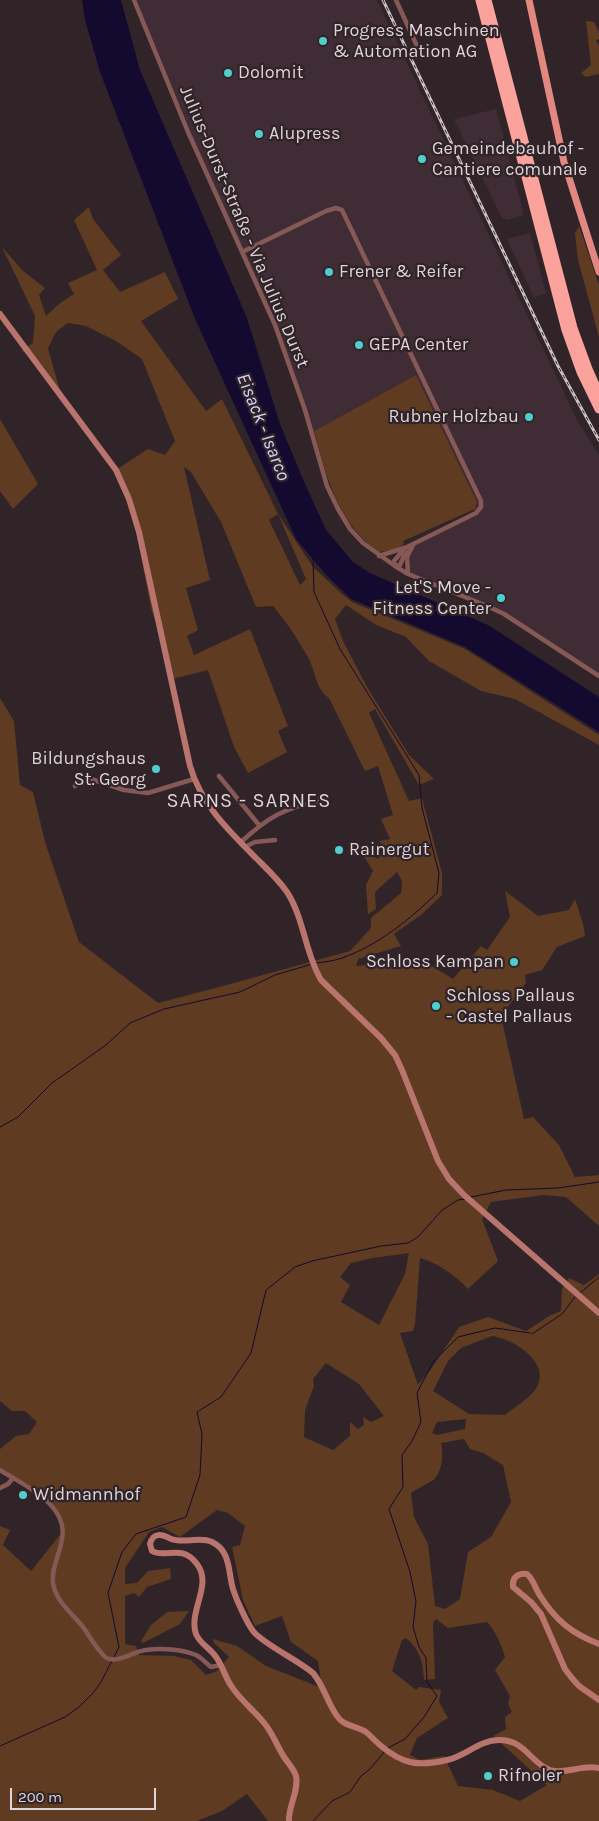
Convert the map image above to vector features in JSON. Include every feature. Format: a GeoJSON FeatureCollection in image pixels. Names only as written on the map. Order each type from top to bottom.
{"type":"FeatureCollection","features":[{"type":"Feature","properties":{"kind":"highway"},"geometry":{"type":"LineString","coordinates":[[480,0],[566,330],[599,409]]}},
{"type":"Feature","properties":{"kind":"highway"},"geometry":{"type":"LineString","coordinates":[[487,0],[573,328],[599,394]]}},
{"type":"Feature","properties":{"kind":"main road"},"geometry":{"type":"LineString","coordinates":[[529,0],[564,162],[599,272]]}},
{"type":"Feature","properties":{"kind":"street","name":"Julius-Durst-Straße - Via Julius Durst"},"geometry":{"type":"LineString","coordinates":[[134,0],[188,132],[275,325],[292,370],[327,486],[350,529],[379,556],[408,574],[504,614],[599,676]]}},
{"type":"Feature","properties":{"kind":"street"},"geometry":{"type":"LineString","coordinates":[[396,0],[422,57]]}},
{"type":"Feature","properties":{"kind":"street"},"geometry":{"type":"LineString","coordinates":[[242,252],[326,211],[336,208],[342,210],[481,501],[476,513],[413,544],[407,550],[400,565],[395,566]]}},
{"type":"Feature","properties":{"kind":"street"},"geometry":{"type":"LineString","coordinates":[[0,314],[116,470],[129,499],[139,532],[194,779],[215,814],[286,891],[293,903],[315,971],[321,980],[381,1038],[395,1055],[438,1160],[449,1179],[464,1196],[599,1313]]}},
{"type":"Feature","properties":{"kind":"street"},"geometry":{"type":"LineString","coordinates":[[379,556],[407,550]]}},
{"type":"Feature","properties":{"kind":"street"},"geometry":{"type":"LineString","coordinates":[[407,550],[406,564],[408,574]]}},
{"type":"Feature","properties":{"kind":"street"},"geometry":{"type":"LineString","coordinates":[[219,776],[259,825]]}},
{"type":"Feature","properties":{"kind":"street"},"geometry":{"type":"LineString","coordinates":[[75,786],[88,778],[124,790],[148,793],[194,779]]}},
{"type":"Feature","properties":{"kind":"street"},"geometry":{"type":"LineString","coordinates":[[243,845],[259,825],[282,811],[321,801]]}},
{"type":"Feature","properties":{"kind":"street"},"geometry":{"type":"LineString","coordinates":[[243,845],[275,840]]}},
{"type":"Feature","properties":{"kind":"street"},"geometry":{"type":"LineString","coordinates":[[0,1470],[39,1493],[58,1516],[63,1531],[53,1572],[53,1585],[58,1598],[103,1655],[113,1660],[140,1651],[158,1649],[194,1654],[211,1667],[221,1665]]}},
{"type":"Feature","properties":{"kind":"street"},"geometry":{"type":"LineString","coordinates":[[0,1488],[8,1484],[13,1478]]}},
{"type":"Feature","properties":{"kind":"street"},"geometry":{"type":"LineString","coordinates":[[288,1821],[289,1809],[297,1785],[295,1773],[265,1724],[232,1688],[217,1657],[199,1640],[196,1633],[194,1616],[202,1581],[199,1566],[189,1556],[182,1553],[166,1552],[160,1554],[152,1551],[150,1541],[156,1535],[184,1541],[203,1539],[222,1549],[229,1565],[233,1591],[254,1632],[313,1673],[320,1681],[336,1716],[341,1722],[365,1732],[395,1756],[411,1763],[423,1764],[447,1760],[488,1741],[506,1740],[522,1746],[542,1766],[552,1770],[561,1771],[587,1766],[599,1768]]}},
{"type":"Feature","properties":{"kind":"street"},"geometry":{"type":"LineString","coordinates":[[599,1644],[571,1632],[546,1605],[527,1574],[522,1573],[515,1576],[512,1581],[513,1587],[541,1614],[565,1669],[579,1686],[599,1700]]}},
{"type":"Feature","properties":{"kind":"shaded area"},"geometry":{"type":"Polygon","coordinates":[[[134,0],[377,0],[578,422],[599,455],[599,676],[504,614],[408,574],[407,564],[413,544],[474,512],[477,502],[416,375],[312,432],[275,325],[188,132],[134,0]]]}},
{"type":"Feature","properties":{"kind":"shaded area"},"geometry":{"type":"Polygon","coordinates":[[[586,21],[594,22],[599,32],[599,39],[596,40],[599,47],[599,74],[586,77],[581,73],[591,65],[586,21]]]}},
{"type":"Feature","properties":{"kind":"shaded area"},"geometry":{"type":"Polygon","coordinates":[[[496,109],[524,215],[507,220],[502,218],[454,119],[496,109]]]}},
{"type":"Feature","properties":{"kind":"shaded area"},"geometry":{"type":"Polygon","coordinates":[[[89,207],[93,219],[121,255],[103,270],[120,292],[165,272],[178,299],[141,321],[206,411],[222,399],[278,514],[313,567],[352,602],[465,649],[599,735],[599,745],[515,699],[481,691],[429,661],[406,637],[376,625],[346,605],[335,619],[343,641],[367,687],[409,755],[434,779],[419,785],[375,709],[369,713],[409,801],[422,798],[442,873],[442,895],[422,914],[394,934],[401,946],[358,959],[356,966],[420,959],[453,979],[481,946],[487,950],[510,917],[505,891],[538,916],[569,910],[575,899],[583,924],[585,936],[557,947],[542,970],[525,975],[526,983],[501,1016],[524,1119],[533,1117],[559,1145],[575,1177],[599,1175],[599,1226],[566,1197],[544,1195],[491,1202],[482,1219],[498,1261],[468,1289],[446,1270],[420,1258],[415,1324],[413,1331],[400,1333],[418,1385],[459,1327],[488,1317],[526,1331],[549,1316],[561,1311],[562,1289],[569,1278],[584,1285],[599,1274],[599,1821],[268,1821],[247,1794],[222,1811],[197,1821],[0,1821],[0,1526],[10,1530],[3,1545],[31,1571],[63,1531],[54,1511],[40,1494],[0,1468],[0,1449],[16,1436],[29,1434],[37,1422],[25,1411],[12,1411],[0,1401],[0,698],[14,721],[20,785],[33,792],[45,842],[79,942],[158,1003],[350,951],[371,928],[371,918],[401,893],[402,881],[397,872],[375,892],[376,909],[368,914],[366,885],[373,871],[360,850],[378,859],[384,849],[379,841],[390,839],[381,819],[393,815],[378,766],[365,771],[329,698],[318,685],[308,657],[283,618],[273,606],[256,607],[221,522],[191,472],[184,467],[210,580],[186,588],[198,630],[187,636],[194,655],[250,629],[288,726],[278,731],[287,752],[248,773],[234,747],[208,670],[172,679],[168,660],[151,608],[135,525],[116,470],[148,449],[165,455],[175,441],[142,359],[116,341],[86,326],[68,323],[56,332],[48,348],[62,398],[34,359],[22,351],[33,343],[35,316],[2,247],[23,271],[45,288],[39,295],[46,316],[60,303],[74,294],[68,283],[97,270],[74,220],[89,207]],[[278,514],[269,520],[300,585],[306,579],[278,514]],[[409,1253],[351,1263],[340,1277],[350,1285],[341,1302],[379,1325],[405,1274],[409,1253]],[[492,1336],[461,1348],[448,1361],[433,1391],[469,1414],[505,1415],[533,1393],[540,1380],[536,1362],[529,1354],[511,1342],[492,1336]],[[326,1363],[313,1379],[314,1386],[305,1410],[304,1437],[333,1450],[350,1436],[350,1422],[358,1429],[364,1425],[363,1417],[371,1422],[384,1416],[359,1384],[326,1363]],[[466,1419],[437,1422],[432,1433],[437,1435],[465,1429],[466,1419]],[[464,1439],[441,1443],[442,1458],[438,1474],[432,1481],[411,1493],[414,1517],[428,1544],[435,1606],[445,1609],[460,1599],[468,1552],[491,1537],[511,1502],[503,1465],[483,1453],[470,1449],[464,1439]],[[217,1510],[180,1537],[162,1527],[149,1532],[125,1568],[125,1584],[137,1583],[148,1571],[170,1568],[171,1579],[147,1587],[139,1597],[134,1593],[125,1596],[125,1644],[136,1646],[139,1655],[174,1656],[191,1660],[206,1675],[217,1671],[229,1657],[214,1643],[213,1639],[237,1646],[266,1666],[322,1688],[318,1661],[291,1642],[282,1616],[255,1626],[243,1600],[232,1547],[240,1545],[245,1526],[228,1513],[217,1510]],[[436,1619],[433,1623],[435,1679],[424,1680],[422,1662],[418,1652],[406,1638],[402,1640],[392,1671],[416,1690],[419,1687],[441,1690],[439,1702],[448,1718],[417,1738],[410,1755],[420,1760],[444,1756],[458,1786],[493,1790],[520,1801],[547,1785],[493,1736],[506,1729],[505,1717],[512,1712],[508,1704],[510,1696],[495,1670],[505,1657],[498,1638],[487,1622],[448,1628],[436,1619]]]}},
{"type":"Feature","properties":{"kind":"shaded area"},"geometry":{"type":"Polygon","coordinates":[[[579,226],[599,285],[599,337],[578,260],[575,233],[579,226]]]}},
{"type":"Feature","properties":{"kind":"shaded area"},"geometry":{"type":"Polygon","coordinates":[[[530,233],[546,293],[534,298],[507,239],[530,233]]]}},
{"type":"Feature","properties":{"kind":"shaded area"},"geometry":{"type":"Polygon","coordinates":[[[416,375],[477,502],[475,509],[403,541],[404,544],[394,550],[379,552],[353,528],[344,513],[329,482],[314,431],[416,375]]]}},
{"type":"Feature","properties":{"kind":"shaded area"},"geometry":{"type":"Polygon","coordinates":[[[0,419],[38,484],[13,509],[0,491],[0,419]]]}},
{"type":"Feature","properties":{"kind":"shaded area"},"geometry":{"type":"Polygon","coordinates":[[[189,1611],[180,1624],[143,1643],[141,1641],[151,1625],[167,1612],[189,1611]]]}},
{"type":"Feature","properties":{"kind":"water","name":"Eisack - Isarco"},"geometry":{"type":"Polygon","coordinates":[[[82,0],[121,0],[140,70],[247,318],[280,424],[326,530],[353,562],[370,573],[488,625],[599,697],[599,732],[465,647],[351,599],[326,575],[296,539],[195,319],[100,72],[85,20],[82,0]]]}},
{"type":"Feature","properties":{"kind":"waterway"},"geometry":{"type":"LineString","coordinates":[[313,558],[314,592],[340,649],[419,775],[422,808],[439,873],[437,893],[381,939],[356,953],[336,960],[316,963]]}},
{"type":"Feature","properties":{"kind":"waterway"},"geometry":{"type":"LineString","coordinates":[[0,1127],[18,1117],[52,1083],[106,1045],[130,1023],[164,1009],[240,992],[275,975],[312,964]]}},
{"type":"Feature","properties":{"kind":"waterway"},"geometry":{"type":"LineString","coordinates":[[471,1197],[506,1190],[558,1188],[599,1182]]}},
{"type":"Feature","properties":{"kind":"waterway"},"geometry":{"type":"LineString","coordinates":[[0,1746],[65,1717],[79,1707],[101,1682],[119,1647],[108,1593],[122,1552],[136,1534],[186,1517],[200,1475],[202,1434],[197,1412],[221,1397],[251,1353],[266,1290],[295,1267],[312,1261],[381,1246],[408,1243],[418,1237],[442,1210],[458,1200],[465,1199]]}},
{"type":"Feature","properties":{"kind":"waterway"},"geometry":{"type":"LineString","coordinates":[[580,1293],[599,1277]]}},
{"type":"Feature","properties":{"kind":"waterway"},"geometry":{"type":"LineString","coordinates":[[532,1334],[562,1314],[575,1297]]}},
{"type":"Feature","properties":{"kind":"waterway"},"geometry":{"type":"LineString","coordinates":[[388,1748],[405,1739],[424,1717],[437,1696],[427,1682],[426,1658],[419,1647],[413,1627],[416,1601],[410,1572],[389,1509],[403,1487],[402,1455],[412,1441],[421,1422],[417,1393],[433,1362],[458,1337],[495,1328],[530,1333]]}},
{"type":"Feature","properties":{"kind":"waterway"},"geometry":{"type":"LineString","coordinates":[[313,1821],[332,1801],[350,1792],[361,1776],[370,1769],[385,1751]]}},
{"type":"Feature","properties":{"kind":"railway"},"geometry":{"type":"LineString","coordinates":[[383,0],[558,366],[599,440]]}},
{"type":"Feature","properties":{"kind":"place","name":"Progress Maschinen & Automation AG"},"geometry":{"type":"Point","coordinates":[323,41]}},
{"type":"Feature","properties":{"kind":"place","name":"Dolomit"},"geometry":{"type":"Point","coordinates":[228,73]}},
{"type":"Feature","properties":{"kind":"place","name":"Alupress"},"geometry":{"type":"Point","coordinates":[259,134]}},
{"type":"Feature","properties":{"kind":"place","name":"Gemeindebauhof - Cantiere comunale"},"geometry":{"type":"Point","coordinates":[422,159]}},
{"type":"Feature","properties":{"kind":"place","name":"Frener & Reifer"},"geometry":{"type":"Point","coordinates":[329,272]}},
{"type":"Feature","properties":{"kind":"place","name":"GEPA Center"},"geometry":{"type":"Point","coordinates":[359,345]}},
{"type":"Feature","properties":{"kind":"place","name":"Rubner Holzbau"},"geometry":{"type":"Point","coordinates":[529,417]}},
{"type":"Feature","properties":{"kind":"place","name":"Let'S Move - Fitness Center"},"geometry":{"type":"Point","coordinates":[501,598]}},
{"type":"Feature","properties":{"kind":"place","name":"Bildungshaus St. Georg"},"geometry":{"type":"Point","coordinates":[156,769]}},
{"type":"Feature","properties":{"kind":"place","name":"Rainergut"},"geometry":{"type":"Point","coordinates":[339,850]}},
{"type":"Feature","properties":{"kind":"place","name":"Schloss Kampan"},"geometry":{"type":"Point","coordinates":[514,962]}},
{"type":"Feature","properties":{"kind":"place","name":"Schloss Pallaus - Castel Pallaus"},"geometry":{"type":"Point","coordinates":[436,1006]}},
{"type":"Feature","properties":{"kind":"place","name":"Widmannhof"},"geometry":{"type":"Point","coordinates":[23,1495]}},
{"type":"Feature","properties":{"kind":"place","name":"Rifnoler"},"geometry":{"type":"Point","coordinates":[488,1776]}},
{"type":"Feature","properties":{"kind":"district","name":"SARNS - SARNES"},"geometry":{"type":"Point","coordinates":[249,801]}}]}
